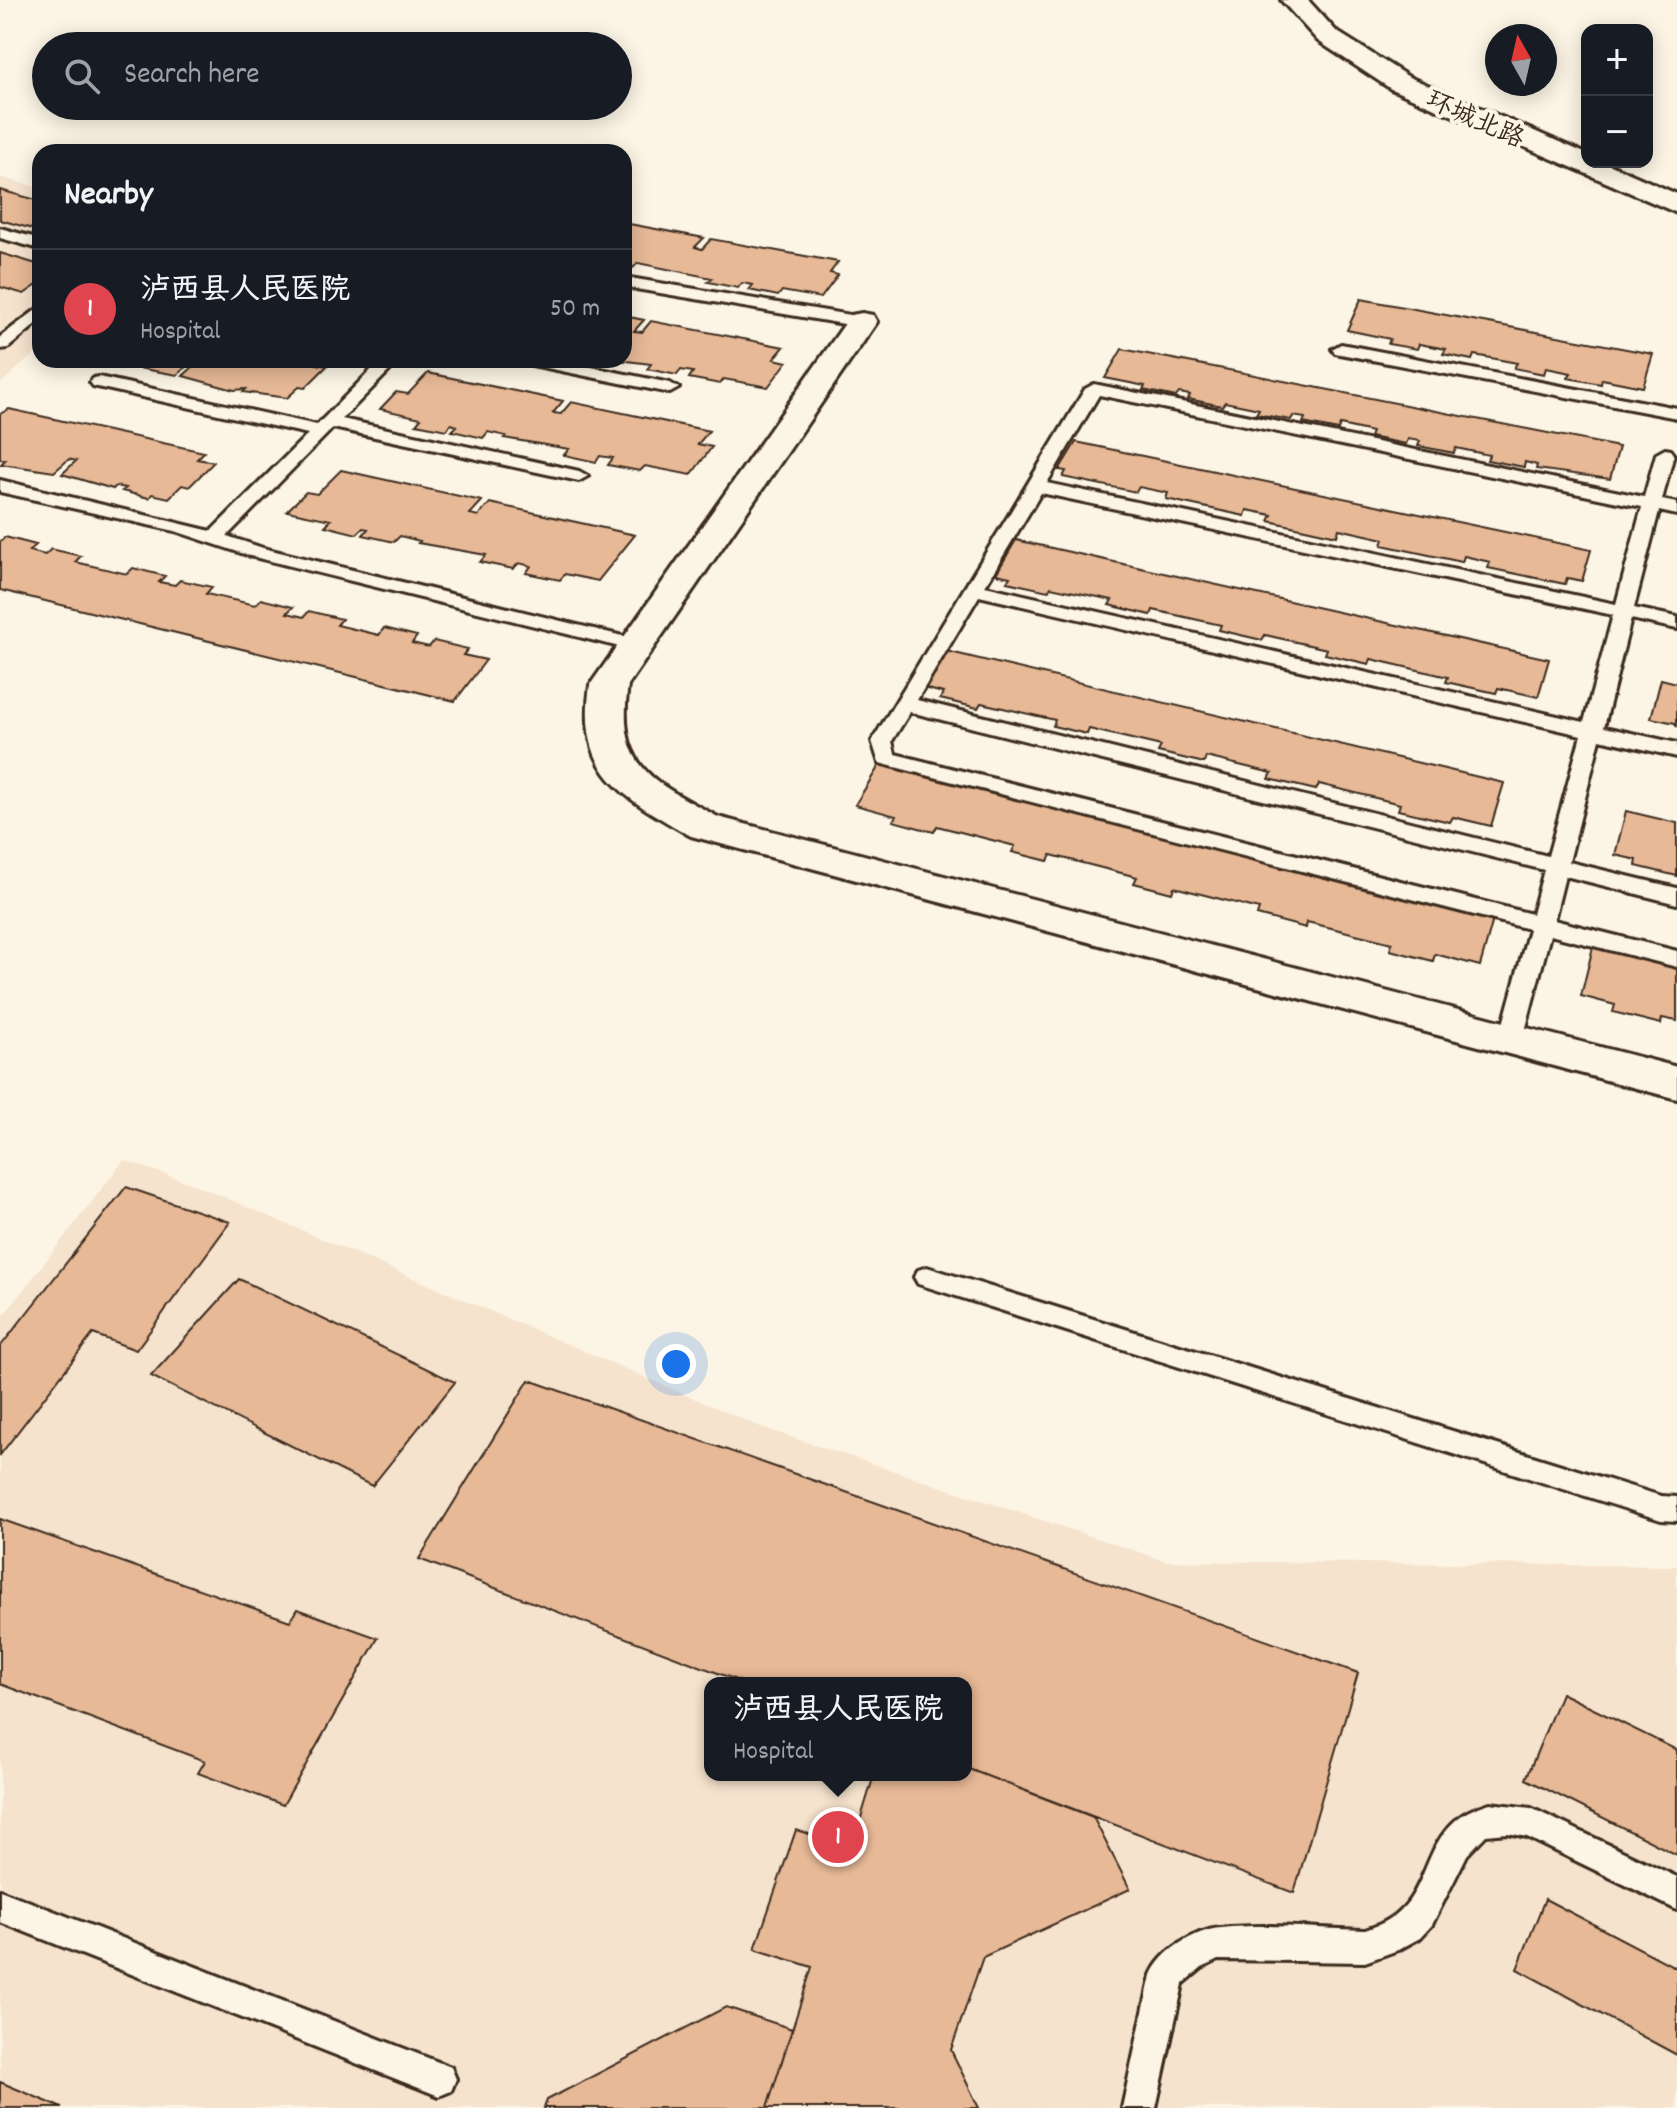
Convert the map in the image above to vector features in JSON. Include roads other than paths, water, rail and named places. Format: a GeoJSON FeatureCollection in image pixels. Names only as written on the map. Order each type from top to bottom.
{"type":"FeatureCollection","features":[{"type":"Feature","properties":{"kind":"street","name":"环城北路"},"geometry":{"type":"LineString","coordinates":[[1294,0],[1327,36],[1400,83],[1677,204]]}},
{"type":"Feature","properties":{"kind":"street"},"geometry":{"type":"LineString","coordinates":[[862,322],[609,685],[604,704],[609,745],[622,770],[642,792],[705,827],[1677,1083]]}},
{"type":"Feature","properties":{"kind":"lane"},"geometry":{"type":"LineString","coordinates":[[0,233],[32,242]]}},
{"type":"Feature","properties":{"kind":"lane"},"geometry":{"type":"LineString","coordinates":[[632,283],[862,322]]}},
{"type":"Feature","properties":{"kind":"lane"},"geometry":{"type":"LineString","coordinates":[[2,344],[32,319]]}},
{"type":"Feature","properties":{"kind":"lane"},"geometry":{"type":"LineString","coordinates":[[1341,349],[1677,413]]}},
{"type":"Feature","properties":{"kind":"lane"},"geometry":{"type":"LineString","coordinates":[[215,538],[383,368]]}},
{"type":"Feature","properties":{"kind":"lane"},"geometry":{"type":"LineString","coordinates":[[571,368],[670,388]]}},
{"type":"Feature","properties":{"kind":"lane"},"geometry":{"type":"LineString","coordinates":[[99,382],[579,476]]}},
{"type":"Feature","properties":{"kind":"lane"},"geometry":{"type":"LineString","coordinates":[[1677,509],[1094,389],[882,741],[886,758],[1677,959]]}},
{"type":"Feature","properties":{"kind":"lane"},"geometry":{"type":"LineString","coordinates":[[1511,1039],[1665,454]]}},
{"type":"Feature","properties":{"kind":"lane"},"geometry":{"type":"LineString","coordinates":[[0,486],[180,527],[257,552],[636,645]]}},
{"type":"Feature","properties":{"kind":"lane"},"geometry":{"type":"LineString","coordinates":[[1036,486],[1677,623]]}},
{"type":"Feature","properties":{"kind":"lane"},"geometry":{"type":"LineString","coordinates":[[974,589],[1677,750]]}},
{"type":"Feature","properties":{"kind":"lane"},"geometry":{"type":"LineString","coordinates":[[905,704],[1677,896]]}},
{"type":"Feature","properties":{"kind":"lane"},"geometry":{"type":"LineString","coordinates":[[927,1277],[1661,1508],[1677,1509]]}},
{"type":"Feature","properties":{"kind":"lane"},"geometry":{"type":"LineString","coordinates":[[1139,2108],[1168,1975],[1190,1956],[1218,1944],[1365,1946],[1385,1941],[1419,1917],[1464,1831],[1484,1818],[1507,1816],[1531,1823],[1677,1894]]}},
{"type":"Feature","properties":{"kind":"lane"},"geometry":{"type":"LineString","coordinates":[[0,1906],[439,2079]]}},
{"type":"Feature","properties":{"kind":"place","name":"泸西县人民医院"},"geometry":{"type":"Point","coordinates":[838,1837]}}]}
